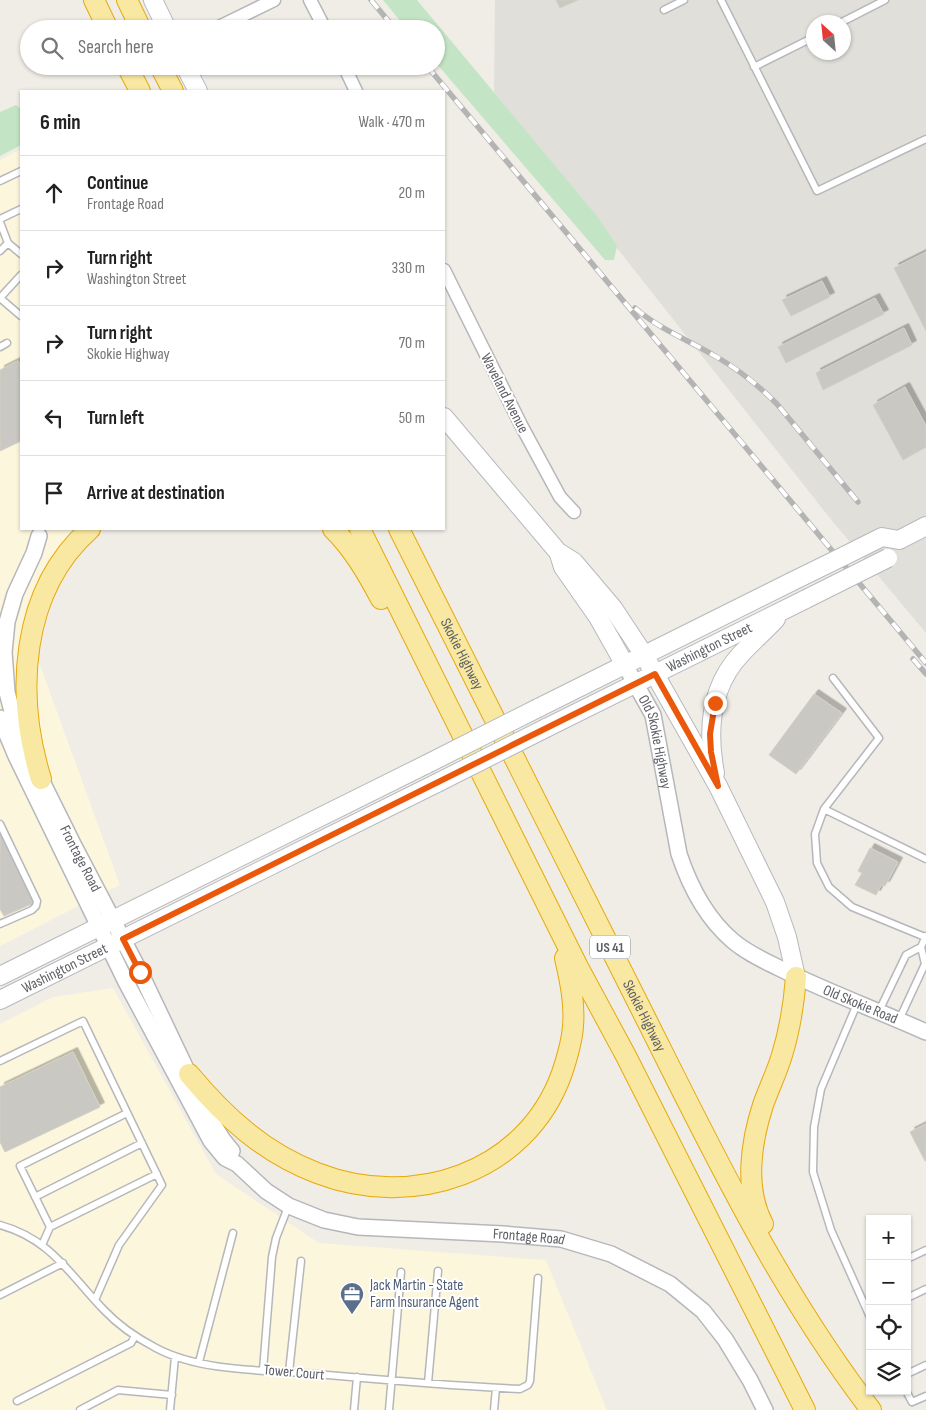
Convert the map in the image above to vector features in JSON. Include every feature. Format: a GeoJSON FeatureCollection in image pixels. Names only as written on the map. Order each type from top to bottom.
{"type":"FeatureCollection","features":[{"type":"Feature","properties":{"kind":"highway"},"geometry":{"type":"LineString","coordinates":[[94,0],[104,20]]}},
{"type":"Feature","properties":{"kind":"highway"},"geometry":{"type":"LineString","coordinates":[[127,0],[137,20]]}},
{"type":"Feature","properties":{"kind":"highway"},"geometry":{"type":"LineString","coordinates":[[132,75],[139,90]]}},
{"type":"Feature","properties":{"kind":"highway"},"geometry":{"type":"LineString","coordinates":[[165,75],[172,90]]}},
{"type":"Feature","properties":{"kind":"highway"},"geometry":{"type":"LineString","coordinates":[[41,779],[32,751],[26,702],[26,674],[30,643],[37,613],[50,580],[63,558],[89,530]]}},
{"type":"Feature","properties":{"kind":"highway"},"geometry":{"type":"LineString","coordinates":[[334,530],[347,542],[359,559],[460,733]]}},
{"type":"Feature","properties":{"kind":"highway","name":"US 41"},"geometry":{"type":"LineString","coordinates":[[361,530],[578,968],[626,1056],[805,1410]]}},
{"type":"Feature","properties":{"kind":"highway","name":"Skokie Highway"},"geometry":{"type":"LineString","coordinates":[[400,530],[701,1128],[772,1259],[834,1358],[871,1410]]}},
{"type":"Feature","properties":{"kind":"highway"},"geometry":{"type":"LineString","coordinates":[[189,1074],[247,1134],[288,1161],[318,1174],[358,1184],[386,1187],[421,1186],[454,1179],[471,1172],[508,1149],[534,1123],[558,1086],[568,1056],[573,1025],[571,986],[563,951],[544,900]]}},
{"type":"Feature","properties":{"kind":"highway"},"geometry":{"type":"LineString","coordinates":[[796,976],[794,1003],[782,1057],[763,1105],[757,1127],[752,1156],[754,1197],[760,1218],[784,1263],[823,1326],[834,1358]]}},
{"type":"Feature","properties":{"kind":"main road"},"geometry":{"type":"LineString","coordinates":[[153,0],[163,20]]}},
{"type":"Feature","properties":{"kind":"main road"},"geometry":{"type":"LineString","coordinates":[[190,75],[197,90]]}},
{"type":"Feature","properties":{"kind":"main road"},"geometry":{"type":"LineString","coordinates":[[445,418],[558,552],[574,562],[613,608],[644,655],[718,786],[776,902],[788,937],[796,976]]}},
{"type":"Feature","properties":{"kind":"main road","name":"Washington Street"},"geometry":{"type":"LineString","coordinates":[[0,976],[873,541],[882,537],[899,540],[926,526]]}},
{"type":"Feature","properties":{"kind":"main road","name":"Washington Street"},"geometry":{"type":"LineString","coordinates":[[0,1000],[895,555],[899,540]]}},
{"type":"Feature","properties":{"kind":"main road","name":"Old Skokie Highway"},"geometry":{"type":"LineString","coordinates":[[558,552],[563,568],[598,617],[625,664]]}},
{"type":"Feature","properties":{"kind":"main road"},"geometry":{"type":"LineString","coordinates":[[718,786],[711,752],[710,734],[718,688],[740,655],[787,608]]}},
{"type":"Feature","properties":{"kind":"street"},"geometry":{"type":"LineString","coordinates":[[234,20],[274,0]]}},
{"type":"Feature","properties":{"kind":"street"},"geometry":{"type":"LineString","coordinates":[[310,0],[320,20]]}},
{"type":"Feature","properties":{"kind":"street"},"geometry":{"type":"LineString","coordinates":[[348,75],[356,90]]}},
{"type":"Feature","properties":{"kind":"street","name":"Waveland Avenue"},"geometry":{"type":"LineString","coordinates":[[445,272],[521,425],[560,497],[574,512]]}},
{"type":"Feature","properties":{"kind":"street","name":"Frontage Road"},"geometry":{"type":"LineString","coordinates":[[41,532],[34,553],[15,594],[6,622],[4,652],[7,692],[17,731],[74,846],[106,924]]}},
{"type":"Feature","properties":{"kind":"street","name":"Frontage Road"},"geometry":{"type":"LineString","coordinates":[[0,610],[21,556],[41,532]]}},
{"type":"Feature","properties":{"kind":"street","name":"Old Skokie Highway"},"geometry":{"type":"LineString","coordinates":[[625,664],[653,715],[676,841],[686,873],[697,896],[711,917],[732,941],[753,956],[796,976]]}},
{"type":"Feature","properties":{"kind":"street","name":"Frontage Road"},"geometry":{"type":"LineString","coordinates":[[0,718],[40,806],[189,1074],[210,1118],[223,1140],[236,1156],[236,1164]]}},
{"type":"Feature","properties":{"kind":"street","name":"Frontage Road"},"geometry":{"type":"LineString","coordinates":[[116,943],[211,1141],[225,1158],[236,1164],[266,1191],[289,1206],[324,1220],[358,1228],[560,1238],[611,1254],[670,1284],[703,1311],[725,1339],[750,1380],[765,1410]]}},
{"type":"Feature","properties":{"kind":"street","name":"Old Skokie Road"},"geometry":{"type":"LineString","coordinates":[[796,976],[926,1032]]}},
{"type":"Feature","properties":{"kind":"lane"},"geometry":{"type":"LineString","coordinates":[[664,10],[684,0]]}},
{"type":"Feature","properties":{"kind":"lane"},"geometry":{"type":"LineString","coordinates":[[721,0],[816,191],[926,139]]}},
{"type":"Feature","properties":{"kind":"lane"},"geometry":{"type":"LineString","coordinates":[[851,17],[884,0]]}},
{"type":"Feature","properties":{"kind":"lane"},"geometry":{"type":"LineString","coordinates":[[754,66],[806,41]]}},
{"type":"Feature","properties":{"kind":"lane"},"geometry":{"type":"LineString","coordinates":[[0,181],[20,171]]}},
{"type":"Feature","properties":{"kind":"lane"},"geometry":{"type":"LineString","coordinates":[[20,210],[0,221],[8,243],[20,253]]}},
{"type":"Feature","properties":{"kind":"lane"},"geometry":{"type":"LineString","coordinates":[[0,251],[8,243]]}},
{"type":"Feature","properties":{"kind":"lane"},"geometry":{"type":"LineString","coordinates":[[20,276],[0,298],[20,315]]}},
{"type":"Feature","properties":{"kind":"lane"},"geometry":{"type":"LineString","coordinates":[[0,347],[7,343]]}},
{"type":"Feature","properties":{"kind":"lane"},"geometry":{"type":"LineString","coordinates":[[833,678],[879,738],[824,809],[815,834],[817,863],[828,887],[852,907],[926,936],[922,947],[925,964],[899,1020]]}},
{"type":"Feature","properties":{"kind":"lane"},"geometry":{"type":"LineString","coordinates":[[824,809],[926,859]]}},
{"type":"Feature","properties":{"kind":"lane"},"geometry":{"type":"LineString","coordinates":[[0,824],[37,900],[36,906],[32,910],[0,924]]}},
{"type":"Feature","properties":{"kind":"lane"},"geometry":{"type":"LineString","coordinates":[[879,1012],[906,955],[922,947]]}},
{"type":"Feature","properties":{"kind":"lane"},"geometry":{"type":"LineString","coordinates":[[858,1003],[821,1089],[814,1127],[814,1172],[831,1230],[866,1308]]}},
{"type":"Feature","properties":{"kind":"lane"},"geometry":{"type":"LineString","coordinates":[[0,1061],[83,1021],[162,1185],[119,1245],[95,1300]]}},
{"type":"Feature","properties":{"kind":"lane"},"geometry":{"type":"LineString","coordinates":[[50,1227],[20,1166],[127,1112]]}},
{"type":"Feature","properties":{"kind":"lane"},"geometry":{"type":"LineString","coordinates":[[35,1197],[142,1143]]}},
{"type":"Feature","properties":{"kind":"lane"},"geometry":{"type":"LineString","coordinates":[[42,1245],[50,1227],[157,1174]]}},
{"type":"Feature","properties":{"kind":"lane"},"geometry":{"type":"LineString","coordinates":[[263,1370],[272,1257],[276,1238],[289,1206]]}},
{"type":"Feature","properties":{"kind":"lane","name":"Tower Court"},"geometry":{"type":"LineString","coordinates":[[0,1225],[42,1245],[64,1263],[95,1300],[119,1324],[135,1336],[175,1357],[227,1367],[520,1389],[528,1385],[530,1381],[538,1278]]}},
{"type":"Feature","properties":{"kind":"lane"},"geometry":{"type":"LineString","coordinates":[[199,1362],[233,1233]]}},
{"type":"Feature","properties":{"kind":"lane"},"geometry":{"type":"LineString","coordinates":[[911,1257],[926,1250]]}},
{"type":"Feature","properties":{"kind":"lane"},"geometry":{"type":"LineString","coordinates":[[289,1372],[300,1261]]}},
{"type":"Feature","properties":{"kind":"lane"},"geometry":{"type":"LineString","coordinates":[[0,1295],[64,1263]]}},
{"type":"Feature","properties":{"kind":"lane"},"geometry":{"type":"LineString","coordinates":[[428,1383],[438,1271]]}},
{"type":"Feature","properties":{"kind":"lane"},"geometry":{"type":"LineString","coordinates":[[389,1410],[401,1272]]}},
{"type":"Feature","properties":{"kind":"lane"},"geometry":{"type":"LineString","coordinates":[[911,1296],[926,1289]]}},
{"type":"Feature","properties":{"kind":"lane"},"geometry":{"type":"LineString","coordinates":[[17,1401],[131,1343],[135,1336]]}},
{"type":"Feature","properties":{"kind":"lane"},"geometry":{"type":"LineString","coordinates":[[170,1410],[175,1357]]}},
{"type":"Feature","properties":{"kind":"lane"},"geometry":{"type":"LineString","coordinates":[[911,1372],[926,1366]]}},
{"type":"Feature","properties":{"kind":"lane"},"geometry":{"type":"LineString","coordinates":[[354,1410],[357,1377]]}},
{"type":"Feature","properties":{"kind":"lane"},"geometry":{"type":"LineString","coordinates":[[494,1410],[496,1388]]}},
{"type":"Feature","properties":{"kind":"lane"},"geometry":{"type":"LineString","coordinates":[[80,1410],[118,1390],[172,1395]]}},
{"type":"Feature","properties":{"kind":"lane"},"geometry":{"type":"LineString","coordinates":[[908,1395],[912,1402],[926,1396]]}},
{"type":"Feature","properties":{"kind":"shaded area"},"geometry":{"type":"Polygon","coordinates":[[[495,0],[926,0],[926,633],[829,517],[494,92],[495,0]]]}},
{"type":"Feature","properties":{"kind":"shaded area"},"geometry":{"type":"Polygon","coordinates":[[[20,150],[20,530],[74,530],[24,621],[120,885],[0,946],[0,160],[20,150]]]}},
{"type":"Feature","properties":{"kind":"shaded area"},"geometry":{"type":"Polygon","coordinates":[[[113,988],[216,1174],[319,1243],[546,1260],[607,1410],[0,1410],[0,1024],[53,997],[113,988]]]}},
{"type":"Feature","properties":{"kind":"green space"},"geometry":{"type":"Polygon","coordinates":[[[383,0],[417,0],[434,20],[400,20],[383,0]]]}},
{"type":"Feature","properties":{"kind":"green space"},"geometry":{"type":"Polygon","coordinates":[[[445,34],[597,216],[617,246],[614,260],[605,260],[445,73],[445,34]]]}},
{"type":"Feature","properties":{"kind":"green space"},"geometry":{"type":"Polygon","coordinates":[[[16,105],[20,108],[20,146],[0,156],[0,112],[16,105]]]}},
{"type":"Feature","properties":{"kind":"building"},"geometry":{"type":"Polygon","coordinates":[[[556,0],[578,0],[560,8],[556,0]]]}},
{"type":"Feature","properties":{"kind":"building"},"geometry":{"type":"Polygon","coordinates":[[[926,252],[926,331],[894,268],[926,252]]]}},
{"type":"Feature","properties":{"kind":"building"},"geometry":{"type":"Polygon","coordinates":[[[822,281],[830,297],[791,316],[782,300],[822,281]]]}},
{"type":"Feature","properties":{"kind":"building"},"geometry":{"type":"Polygon","coordinates":[[[875,298],[884,314],[786,363],[778,347],[875,298]]]}},
{"type":"Feature","properties":{"kind":"building"},"geometry":{"type":"Polygon","coordinates":[[[904,328],[912,345],[823,390],[816,373],[904,328]]]}},
{"type":"Feature","properties":{"kind":"building"},"geometry":{"type":"Polygon","coordinates":[[[18,361],[20,366],[20,441],[0,451],[0,370],[18,361]]]}},
{"type":"Feature","properties":{"kind":"building"},"geometry":{"type":"Polygon","coordinates":[[[905,387],[926,426],[926,447],[903,460],[873,405],[905,387]]]}},
{"type":"Feature","properties":{"kind":"building"},"geometry":{"type":"Polygon","coordinates":[[[814,694],[842,713],[796,774],[769,755],[814,694]]]}},
{"type":"Feature","properties":{"kind":"building"},"geometry":{"type":"Polygon","coordinates":[[[0,833],[34,903],[4,916],[0,909],[0,833]]]}},
{"type":"Feature","properties":{"kind":"building"},"geometry":{"type":"Polygon","coordinates":[[[870,848],[898,862],[885,886],[881,885],[876,895],[855,885],[862,873],[858,871],[870,848]]]}},
{"type":"Feature","properties":{"kind":"building"},"geometry":{"type":"Polygon","coordinates":[[[73,1052],[100,1107],[5,1152],[0,1142],[0,1087],[73,1052]]]}},
{"type":"Feature","properties":{"kind":"building"},"geometry":{"type":"Polygon","coordinates":[[[926,1124],[926,1161],[925,1161],[910,1132],[926,1124]]]}},
{"type":"Feature","properties":{"kind":"railway"},"geometry":{"type":"LineString","coordinates":[[371,0],[388,20]]}},
{"type":"Feature","properties":{"kind":"railway"},"geometry":{"type":"LineString","coordinates":[[435,75],[926,663]]}},
{"type":"Feature","properties":{"kind":"railway"},"geometry":{"type":"LineString","coordinates":[[635,308],[664,328],[732,366],[763,390],[777,404],[858,502]]}},
{"type":"Feature","properties":{"kind":"railway"},"geometry":{"type":"LineString","coordinates":[[913,659],[926,674]]}},
{"type":"Feature","properties":{"kind":"place","name":"Jack Martin - State Farm Insurance Agent"},"geometry":{"type":"Point","coordinates":[352,1315]}},
{"type":"Feature","properties":{"kind":"route"},"geometry":{"type":"LineString","coordinates":[[140,972],[123,939],[655,674],[718,786],[711,752],[710,734],[715,703]]}}]}
